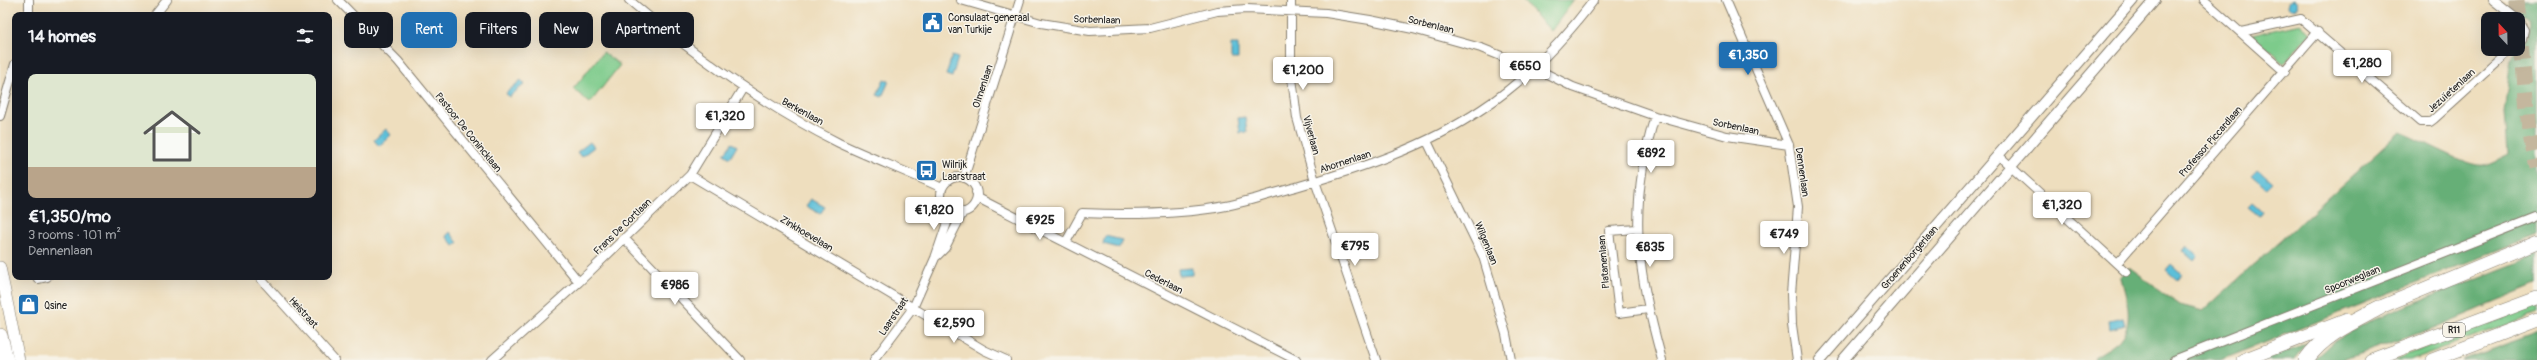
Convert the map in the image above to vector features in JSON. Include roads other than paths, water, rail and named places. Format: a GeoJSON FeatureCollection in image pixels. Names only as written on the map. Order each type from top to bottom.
{"type":"FeatureCollection","features":[{"type":"Feature","properties":{"kind":"highway"},"geometry":{"type":"LineString","coordinates":[[2243,360],[2379,308],[2537,242]]}},
{"type":"Feature","properties":{"kind":"highway","name":"R11"},"geometry":{"type":"LineString","coordinates":[[2372,360],[2537,298]]}},
{"type":"Feature","properties":{"kind":"highway"},"geometry":{"type":"LineString","coordinates":[[2306,360],[2324,340],[2346,325],[2379,308]]}},
{"type":"Feature","properties":{"kind":"highway","name":"R11"},"geometry":{"type":"LineString","coordinates":[[2432,360],[2537,320]]}},
{"type":"Feature","properties":{"kind":"highway"},"geometry":{"type":"LineString","coordinates":[[0,336],[4,357]]}},
{"type":"Feature","properties":{"kind":"main road"},"geometry":{"type":"LineString","coordinates":[[0,268],[19,360]]}},
{"type":"Feature","properties":{"kind":"street"},"geometry":{"type":"LineString","coordinates":[[157,12],[167,0]]}},
{"type":"Feature","properties":{"kind":"street","name":"Pastoor De Conincklaan"},"geometry":{"type":"LineString","coordinates":[[338,0],[398,61],[579,282]]}},
{"type":"Feature","properties":{"kind":"street","name":"Berkenlaan"},"geometry":{"type":"LineString","coordinates":[[629,0],[744,88],[839,143],[942,188]]}},
{"type":"Feature","properties":{"kind":"street","name":"Sorbenlaan"},"geometry":{"type":"LineString","coordinates":[[961,0],[1015,16],[1067,28],[1125,30],[1157,26],[1217,11],[1246,9],[1290,10],[1348,16],[1413,29],[1481,48],[1506,58],[1530,71],[1545,73],[1573,87],[1655,116],[1727,136],[1789,145]]}},
{"type":"Feature","properties":{"kind":"street","name":"Olmenlaan"},"geometry":{"type":"LineString","coordinates":[[964,178],[1020,0]]}},
{"type":"Feature","properties":{"kind":"street","name":"Vijverlaan"},"geometry":{"type":"LineString","coordinates":[[1291,0],[1292,86],[1297,118],[1315,181],[1376,360]]}},
{"type":"Feature","properties":{"kind":"street","name":"Ahornenlaan"},"geometry":{"type":"LineString","coordinates":[[1066,242],[1082,213],[1146,215],[1226,206],[1367,165],[1427,140],[1483,109],[1530,71],[1565,38],[1594,0]]}},
{"type":"Feature","properties":{"kind":"street","name":"Dennenlaan"},"geometry":{"type":"LineString","coordinates":[[1726,0],[1789,145],[1798,207],[1791,294],[1792,331],[1797,360]]}},
{"type":"Feature","properties":{"kind":"street","name":"Groenenborgerlaan"},"geometry":{"type":"LineString","coordinates":[[1820,360],[2133,0]]}},
{"type":"Feature","properties":{"kind":"street","name":"Groenenborgerlaan"},"geometry":{"type":"LineString","coordinates":[[1842,360],[2155,0]]}},
{"type":"Feature","properties":{"kind":"street"},"geometry":{"type":"LineString","coordinates":[[2204,0],[2285,72]]}},
{"type":"Feature","properties":{"kind":"street"},"geometry":{"type":"LineString","coordinates":[[2493,0],[2509,12]]}},
{"type":"Feature","properties":{"kind":"street"},"geometry":{"type":"LineString","coordinates":[[2241,32],[2301,19],[2318,32]]}},
{"type":"Feature","properties":{"kind":"street","name":"Professor Piccardlaan"},"geometry":{"type":"LineString","coordinates":[[2117,263],[2285,72],[2318,32]]}},
{"type":"Feature","properties":{"kind":"street","name":"Jezuïetenlaan"},"geometry":{"type":"LineString","coordinates":[[2318,32],[2420,122],[2430,122],[2434,119],[2503,56]]}},
{"type":"Feature","properties":{"kind":"street"},"geometry":{"type":"LineString","coordinates":[[0,116],[12,74]]}},
{"type":"Feature","properties":{"kind":"street","name":"Frans De Cortlaan"},"geometry":{"type":"LineString","coordinates":[[492,360],[579,282],[690,175],[744,88]]}},
{"type":"Feature","properties":{"kind":"street"},"geometry":{"type":"LineString","coordinates":[[1655,116],[1643,159],[1637,229],[1641,270],[1648,309],[1662,360]]}},
{"type":"Feature","properties":{"kind":"street","name":"Wilgenlaan"},"geometry":{"type":"LineString","coordinates":[[1427,140],[1483,256],[1504,327],[1511,360]]}},
{"type":"Feature","properties":{"kind":"street"},"geometry":{"type":"LineString","coordinates":[[1998,155],[2126,272]]}},
{"type":"Feature","properties":{"kind":"street","name":"Zinkhoevelaan"},"geometry":{"type":"LineString","coordinates":[[690,175],[984,350],[1006,360]]}},
{"type":"Feature","properties":{"kind":"street"},"geometry":{"type":"LineString","coordinates":[[954,178],[964,178],[973,184],[976,192],[973,204],[963,212],[951,211],[941,198],[942,188],[954,178]]}},
{"type":"Feature","properties":{"kind":"street","name":"Cederlaan"},"geometry":{"type":"LineString","coordinates":[[976,192],[978,198],[1296,360]]}},
{"type":"Feature","properties":{"kind":"street","name":"Cederlaan"},"geometry":{"type":"LineString","coordinates":[[973,204],[977,203],[1023,221]]}},
{"type":"Feature","properties":{"kind":"street","name":"Laarstraat"},"geometry":{"type":"LineString","coordinates":[[874,360],[913,308],[935,258],[951,211]]}},
{"type":"Feature","properties":{"kind":"street","name":"Laarstraat"},"geometry":{"type":"LineString","coordinates":[[935,258],[945,248],[963,212]]}},
{"type":"Feature","properties":{"kind":"street","name":"Spoorweglaan"},"geometry":{"type":"LineString","coordinates":[[2174,360],[2537,216]]}},
{"type":"Feature","properties":{"kind":"street","name":"Platanenlaan"},"geometry":{"type":"LineString","coordinates":[[1637,229],[1609,231],[1619,313],[1648,309]]}},
{"type":"Feature","properties":{"kind":"street"},"geometry":{"type":"LineString","coordinates":[[625,239],[740,360]]}},
{"type":"Feature","properties":{"kind":"street","name":"Heistraat"},"geometry":{"type":"LineString","coordinates":[[262,280],[334,360]]}},
{"type":"Feature","properties":{"kind":"water"},"geometry":{"type":"Polygon","coordinates":[[[2293,0],[2298,5],[2293,10],[2288,5],[2293,0]]]}},
{"type":"Feature","properties":{"kind":"water"},"geometry":{"type":"Polygon","coordinates":[[[1231,44],[1238,44],[1238,59],[1231,59],[1231,44]]]}},
{"type":"Feature","properties":{"kind":"water"},"geometry":{"type":"Polygon","coordinates":[[[952,56],[958,58],[952,77],[946,75],[952,56]]]}},
{"type":"Feature","properties":{"kind":"water"},"geometry":{"type":"Polygon","coordinates":[[[884,79],[889,81],[882,97],[877,95],[884,79]]]}},
{"type":"Feature","properties":{"kind":"water"},"geometry":{"type":"Polygon","coordinates":[[[521,80],[525,84],[509,97],[506,93],[521,80]]]}},
{"type":"Feature","properties":{"kind":"water"},"geometry":{"type":"Polygon","coordinates":[[[1245,117],[1247,132],[1240,133],[1238,118],[1245,117]]]}},
{"type":"Feature","properties":{"kind":"water"},"geometry":{"type":"Polygon","coordinates":[[[386,129],[391,135],[379,146],[374,140],[386,129]]]}},
{"type":"Feature","properties":{"kind":"water"},"geometry":{"type":"Polygon","coordinates":[[[590,142],[594,147],[581,157],[577,152],[590,142]]]}},
{"type":"Feature","properties":{"kind":"water"},"geometry":{"type":"Polygon","coordinates":[[[732,143],[737,146],[730,158],[724,154],[732,143]]]}},
{"type":"Feature","properties":{"kind":"water"},"geometry":{"type":"Polygon","coordinates":[[[2257,169],[2272,182],[2266,188],[2251,175],[2257,169]]]}},
{"type":"Feature","properties":{"kind":"water"},"geometry":{"type":"Polygon","coordinates":[[[811,199],[825,207],[820,214],[806,206],[811,199]]]}},
{"type":"Feature","properties":{"kind":"water"},"geometry":{"type":"Polygon","coordinates":[[[2252,203],[2262,212],[2259,216],[2248,207],[2252,203]]]}},
{"type":"Feature","properties":{"kind":"water"},"geometry":{"type":"Polygon","coordinates":[[[450,232],[458,243],[454,246],[446,236],[450,232]]]}},
{"type":"Feature","properties":{"kind":"water"},"geometry":{"type":"Polygon","coordinates":[[[1105,236],[1122,240],[1119,248],[1103,244],[1105,236]]]}},
{"type":"Feature","properties":{"kind":"water"},"geometry":{"type":"Polygon","coordinates":[[[2187,246],[2198,256],[2194,261],[2183,251],[2187,246]]]}},
{"type":"Feature","properties":{"kind":"water"},"geometry":{"type":"Polygon","coordinates":[[[2171,264],[2182,274],[2177,280],[2166,270],[2171,264]]]}},
{"type":"Feature","properties":{"kind":"water"},"geometry":{"type":"Polygon","coordinates":[[[1192,268],[1192,275],[1179,276],[1178,269],[1192,268]]]}},
{"type":"Feature","properties":{"kind":"water"},"geometry":{"type":"Polygon","coordinates":[[[2123,318],[2125,325],[2110,329],[2109,321],[2123,318]]]}},
{"type":"Feature","properties":{"kind":"tunnel"},"geometry":{"type":"LineString","coordinates":[[2517,0],[2529,131],[2537,168]]}},
{"type":"Feature","properties":{"kind":"place","name":"Consulaat-generaal van Turkije"},"geometry":{"type":"Point","coordinates":[932,23]}},
{"type":"Feature","properties":{"kind":"place","name":"Wilrijk Laarstraat"},"geometry":{"type":"Point","coordinates":[927,170]}},
{"type":"Feature","properties":{"kind":"place","name":"Qsine"},"geometry":{"type":"Point","coordinates":[29,305]}}]}
